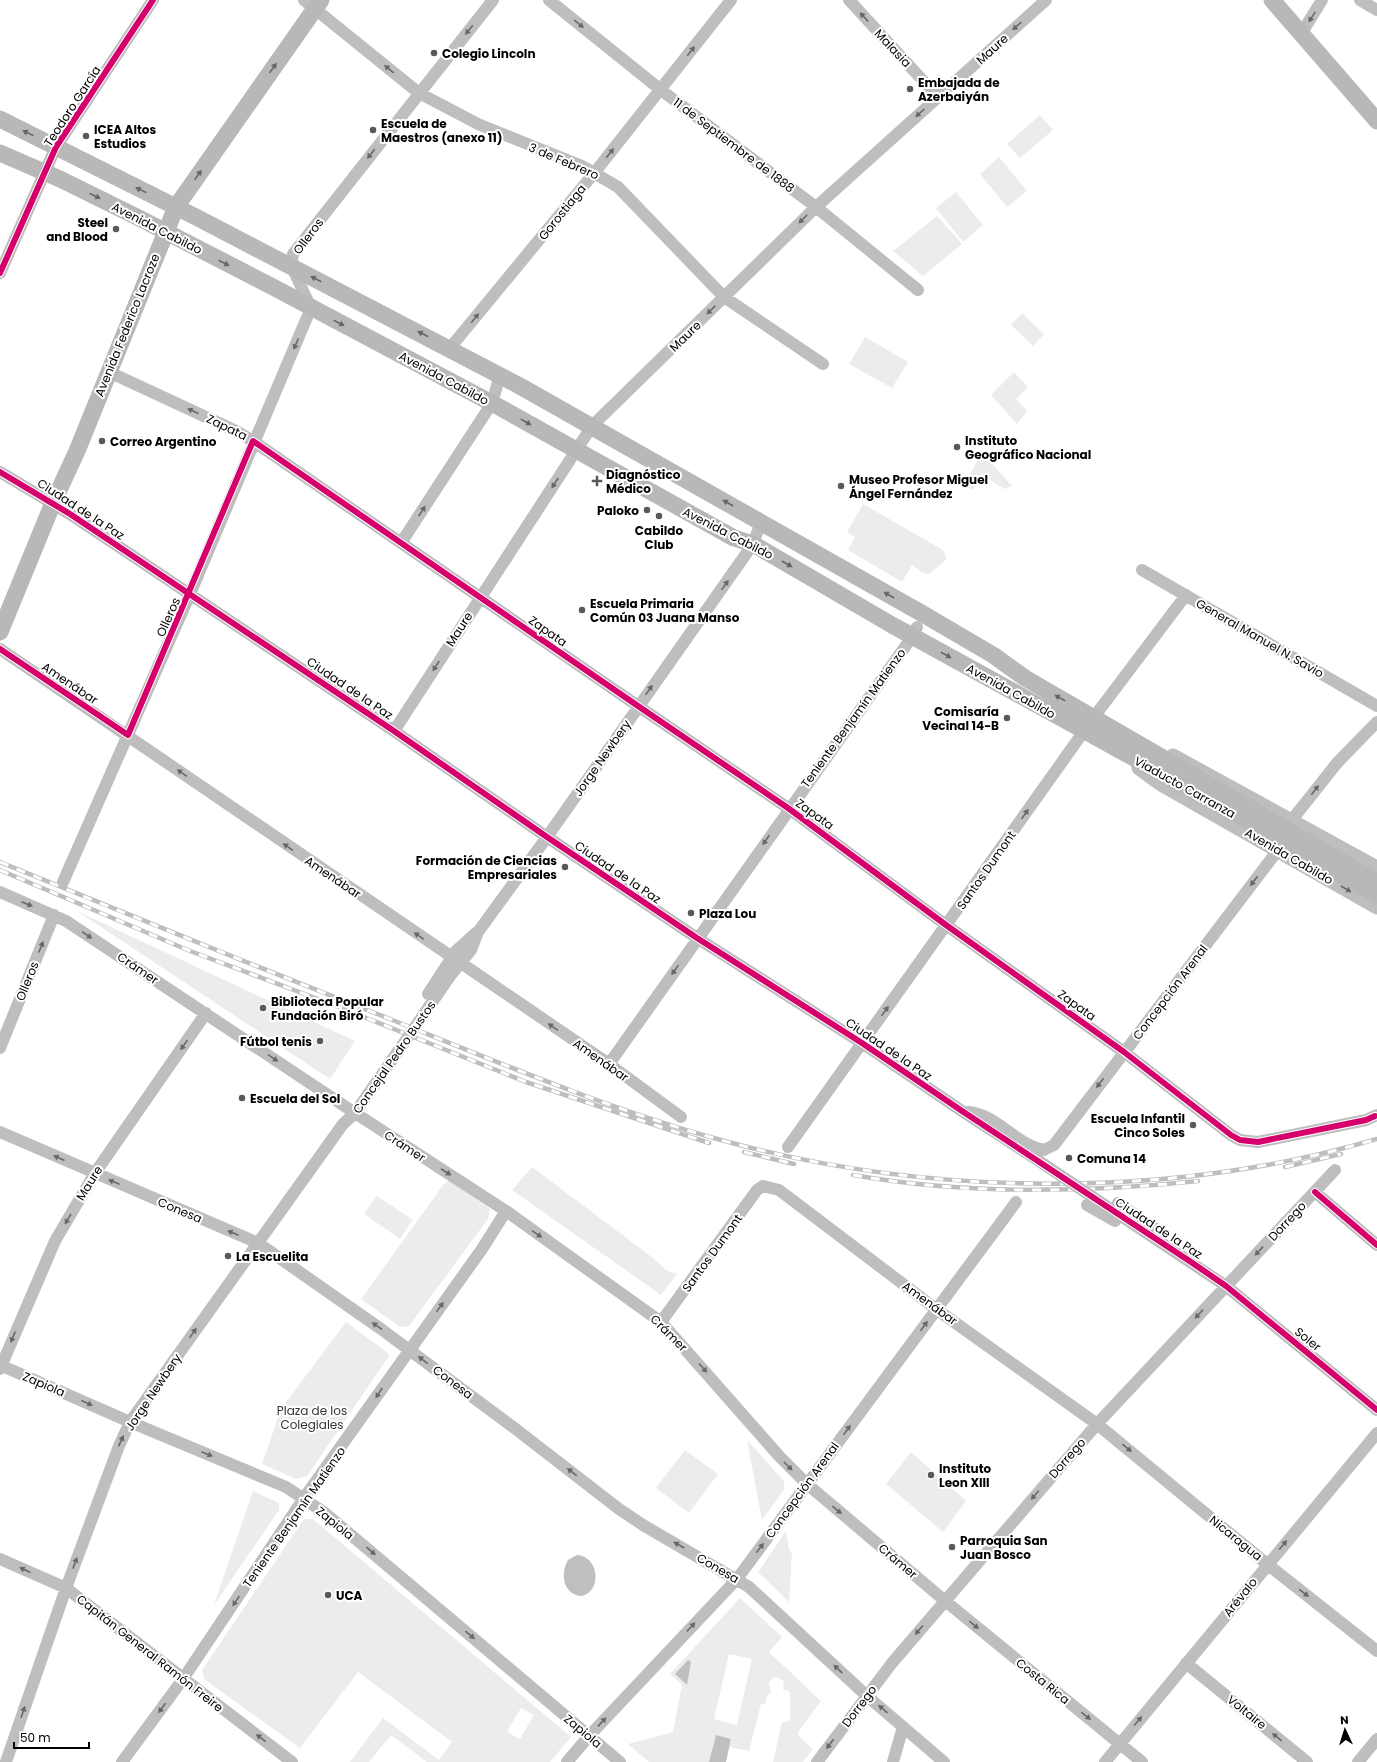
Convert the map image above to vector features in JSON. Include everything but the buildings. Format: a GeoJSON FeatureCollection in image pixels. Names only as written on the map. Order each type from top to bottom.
{"type":"FeatureCollection","features":[{"type":"Feature","properties":{"kind":"main road"},"geometry":{"type":"LineString","coordinates":[[1272,0],[1377,121]]}},
{"type":"Feature","properties":{"kind":"main road","name":"Avenida Federico Lacroze"},"geometry":{"type":"LineString","coordinates":[[0,632],[53,503],[77,450],[176,207],[313,3]]}},
{"type":"Feature","properties":{"kind":"main road","name":"Avenida Cabildo"},"geometry":{"type":"LineString","coordinates":[[0,119],[291,265],[500,375],[987,651],[1099,727]]}},
{"type":"Feature","properties":{"kind":"main road","name":"Avenida Cabildo"},"geometry":{"type":"LineString","coordinates":[[0,153],[46,173],[165,232],[311,308],[492,403],[734,538],[753,544],[914,632],[1099,727]]}},
{"type":"Feature","properties":{"kind":"main road"},"geometry":{"type":"LineString","coordinates":[[914,632],[924,625],[932,628],[1025,678]]}},
{"type":"Feature","properties":{"kind":"main road","name":"Viaducto Carranza"},"geometry":{"type":"LineString","coordinates":[[1099,727],[1377,882]]}},
{"type":"Feature","properties":{"kind":"main road","name":"Viaducto Carranza"},"geometry":{"type":"LineString","coordinates":[[1099,727],[1377,895]]}},
{"type":"Feature","properties":{"kind":"street","name":"Teodoro García"},"geometry":{"type":"LineString","coordinates":[[0,273],[46,173],[56,147],[153,0]]}},
{"type":"Feature","properties":{"kind":"street","name":"Olleros"},"geometry":{"type":"LineString","coordinates":[[63,882],[190,594],[311,308],[291,265],[292,254],[493,0]]}},
{"type":"Feature","properties":{"kind":"street","name":"11 de Septiembre de 1888"},"geometry":{"type":"LineString","coordinates":[[549,0],[661,90],[816,207],[918,290]]}},
{"type":"Feature","properties":{"kind":"street","name":"Gorostiaga"},"geometry":{"type":"LineString","coordinates":[[450,348],[595,172],[732,0]]}},
{"type":"Feature","properties":{"kind":"street","name":"Malasia"},"geometry":{"type":"LineString","coordinates":[[849,0],[938,97]]}},
{"type":"Feature","properties":{"kind":"street","name":"Maure"},"geometry":{"type":"LineString","coordinates":[[394,731],[592,426],[816,207],[1046,0]]}},
{"type":"Feature","properties":{"kind":"street"},"geometry":{"type":"LineString","coordinates":[[1301,34],[1322,0]]}},
{"type":"Feature","properties":{"kind":"street"},"geometry":{"type":"LineString","coordinates":[[1360,0],[1377,10]]}},
{"type":"Feature","properties":{"kind":"street","name":"3 de Febrero"},"geometry":{"type":"LineString","coordinates":[[313,3],[419,93],[478,124],[595,172],[618,187],[724,297],[822,364]]}},
{"type":"Feature","properties":{"kind":"street","name":"Zapata"},"geometry":{"type":"LineString","coordinates":[[109,372],[236,431],[254,441],[788,808],[946,925],[1124,1052],[1231,1135],[1240,1140],[1258,1142],[1366,1120],[1376,1115]]}},
{"type":"Feature","properties":{"kind":"street"},"geometry":{"type":"LineString","coordinates":[[401,543],[492,403],[500,375]]}},
{"type":"Feature","properties":{"kind":"street","name":"Ciudad de la Paz"},"geometry":{"type":"LineString","coordinates":[[0,472],[53,503],[394,731],[547,838],[697,938],[862,1043],[962,1112],[1039,1161],[1226,1286]]}},
{"type":"Feature","properties":{"kind":"street","name":"Jorge Newbery"},"geometry":{"type":"LineString","coordinates":[[456,960],[471,950],[478,932],[547,838],[638,706],[753,544],[761,522]]}},
{"type":"Feature","properties":{"kind":"street","name":"General Manuel N. Savio"},"geometry":{"type":"LineString","coordinates":[[1142,570],[1377,706]]}},
{"type":"Feature","properties":{"kind":"street","name":"Santos Dumont"},"geometry":{"type":"LineString","coordinates":[[788,1147],[946,925],[1099,727],[1186,595]]}},
{"type":"Feature","properties":{"kind":"street","name":"Teniente Benjamín Matienzo"},"geometry":{"type":"LineString","coordinates":[[609,1064],[788,808],[914,632]]}},
{"type":"Feature","properties":{"kind":"street","name":"Amenábar"},"geometry":{"type":"LineString","coordinates":[[0,649],[609,1064],[681,1117]]}},
{"type":"Feature","properties":{"kind":"street"},"geometry":{"type":"LineString","coordinates":[[1291,821],[1337,762],[1377,722]]}},
{"type":"Feature","properties":{"kind":"street","name":"Avenida Cabildo"},"geometry":{"type":"LineString","coordinates":[[1099,727],[1193,765],[1377,868]]}},
{"type":"Feature","properties":{"kind":"street","name":"Avenida Cabildo"},"geometry":{"type":"LineString","coordinates":[[1099,727],[1161,784],[1377,907]]}},
{"type":"Feature","properties":{"kind":"street","name":"Concepción Arenal"},"geometry":{"type":"LineString","coordinates":[[1044,1150],[1054,1145],[1278,850]]}},
{"type":"Feature","properties":{"kind":"street","name":"Crámer"},"geometry":{"type":"LineString","coordinates":[[0,892],[66,920],[352,1111],[506,1211],[661,1322],[780,1457],[807,1484],[944,1600]]}},
{"type":"Feature","properties":{"kind":"street","name":"Olleros"},"geometry":{"type":"LineString","coordinates":[[0,1048],[54,915]]}},
{"type":"Feature","properties":{"kind":"street","name":"Concejal Pedro Bustos"},"geometry":{"type":"LineString","coordinates":[[419,1015],[450,976],[456,960]]}},
{"type":"Feature","properties":{"kind":"street","name":"Concejal Pedro Bustos"},"geometry":{"type":"LineString","coordinates":[[343,1124],[456,960]]}},
{"type":"Feature","properties":{"kind":"street","name":"Maure"},"geometry":{"type":"LineString","coordinates":[[0,1367],[55,1241],[94,1174],[206,1013]]}},
{"type":"Feature","properties":{"kind":"street","name":"Ciudad de la Paz"},"geometry":{"type":"LineString","coordinates":[[962,1112],[977,1113],[988,1117],[1032,1147],[1044,1150]]}},
{"type":"Feature","properties":{"kind":"street","name":"Jorge Newbery"},"geometry":{"type":"LineString","coordinates":[[6,1762],[66,1588],[115,1454],[130,1422],[343,1124]]}},
{"type":"Feature","properties":{"kind":"street","name":"Conesa"},"geometry":{"type":"LineString","coordinates":[[0,1132],[94,1174],[258,1243],[409,1350],[619,1509],[643,1525],[749,1587],[867,1696],[944,1762]]}},
{"type":"Feature","properties":{"kind":"street","name":"Dorrego"},"geometry":{"type":"LineString","coordinates":[[817,1762],[867,1696],[944,1600],[1097,1424],[1335,1170]]}},
{"type":"Feature","properties":{"kind":"street","name":"Santos Dumont"},"geometry":{"type":"LineString","coordinates":[[661,1322],[730,1230],[753,1195],[763,1186]]}},
{"type":"Feature","properties":{"kind":"street","name":"Amenábar"},"geometry":{"type":"LineString","coordinates":[[763,1186],[779,1190],[936,1309],[1097,1424]]}},
{"type":"Feature","properties":{"kind":"street"},"geometry":{"type":"LineString","coordinates":[[1315,1192],[1377,1245]]}},
{"type":"Feature","properties":{"kind":"street","name":"Concepción Arenal"},"geometry":{"type":"LineString","coordinates":[[568,1762],[589,1736],[737,1579],[1016,1202]]}},
{"type":"Feature","properties":{"kind":"street","name":"Ciudad de la Paz"},"geometry":{"type":"LineString","coordinates":[[1118,1203],[1177,1244],[1191,1262]]}},
{"type":"Feature","properties":{"kind":"street","name":"Ciudad de la Paz"},"geometry":{"type":"LineString","coordinates":[[1087,1206],[1109,1216],[1161,1251],[1191,1262]]}},
{"type":"Feature","properties":{"kind":"street","name":"Teniente Benjamín Matienzo"},"geometry":{"type":"LineString","coordinates":[[122,1762],[184,1679],[304,1498],[357,1427],[409,1350],[482,1249],[506,1211]]}},
{"type":"Feature","properties":{"kind":"street","name":"Soler"},"geometry":{"type":"LineString","coordinates":[[1226,1286],[1377,1410]]}},
{"type":"Feature","properties":{"kind":"street","name":"Zapiola"},"geometry":{"type":"LineString","coordinates":[[0,1367],[286,1487],[304,1498],[330,1518],[620,1762]]}},
{"type":"Feature","properties":{"kind":"street","name":"Nicaragua"},"geometry":{"type":"LineString","coordinates":[[1097,1424],[1267,1564],[1377,1651]]}},
{"type":"Feature","properties":{"kind":"street","name":"Arévalo"},"geometry":{"type":"LineString","coordinates":[[1105,1762],[1267,1564],[1377,1433]]}},
{"type":"Feature","properties":{"kind":"street","name":"Capitán General Ramón Freire"},"geometry":{"type":"LineString","coordinates":[[0,1559],[66,1588],[292,1762]]}},
{"type":"Feature","properties":{"kind":"street","name":"Costa Rica"},"geometry":{"type":"LineString","coordinates":[[944,1600],[1142,1762]]}},
{"type":"Feature","properties":{"kind":"street","name":"Voltaire"},"geometry":{"type":"LineString","coordinates":[[1186,1663],[1307,1762]]}},
{"type":"Feature","properties":{"kind":"street"},"geometry":{"type":"LineString","coordinates":[[893,1762],[903,1727]]}},
{"type":"Feature","properties":{"kind":"street"},"geometry":{"type":"LineString","coordinates":[[1358,1762],[1377,1739]]}},
{"type":"Feature","properties":{"kind":"green space"},"geometry":{"type":"Polygon","coordinates":[[[1040,115],[1053,130],[1020,158],[1007,144],[1040,115]]]}},
{"type":"Feature","properties":{"kind":"green space"},"geometry":{"type":"Polygon","coordinates":[[[999,157],[1027,191],[1007,207],[980,174],[999,157]]]}},
{"type":"Feature","properties":{"kind":"green space"},"geometry":{"type":"Polygon","coordinates":[[[956,192],[983,225],[963,242],[936,208],[956,192]]]}},
{"type":"Feature","properties":{"kind":"green space"},"geometry":{"type":"Polygon","coordinates":[[[937,216],[962,244],[923,276],[893,251],[937,216]]]}},
{"type":"Feature","properties":{"kind":"green space"},"geometry":{"type":"Polygon","coordinates":[[[1022,313],[1044,334],[1033,346],[1011,325],[1022,313]]]}},
{"type":"Feature","properties":{"kind":"green space"},"geometry":{"type":"Polygon","coordinates":[[[865,337],[908,362],[892,388],[849,364],[865,337]]]}},
{"type":"Feature","properties":{"kind":"green space"},"geometry":{"type":"Polygon","coordinates":[[[1014,372],[1028,387],[1016,399],[1027,411],[1017,424],[991,395],[1014,372]]]}},
{"type":"Feature","properties":{"kind":"green space"},"geometry":{"type":"Polygon","coordinates":[[[981,454],[984,455],[1012,486],[1005,489],[982,475],[973,490],[964,485],[981,454]]]}},
{"type":"Feature","properties":{"kind":"green space"},"geometry":{"type":"Polygon","coordinates":[[[863,504],[943,550],[947,559],[929,574],[923,573],[912,565],[902,582],[848,550],[855,537],[847,532],[863,504]]]}},
{"type":"Feature","properties":{"kind":"green space"},"geometry":{"type":"Polygon","coordinates":[[[77,911],[355,1041],[330,1079],[77,911]]]}},
{"type":"Feature","properties":{"kind":"green space"},"geometry":{"type":"Polygon","coordinates":[[[532,1167],[653,1258],[666,1270],[677,1274],[661,1295],[512,1190],[532,1167]]]}},
{"type":"Feature","properties":{"kind":"green space"},"geometry":{"type":"Polygon","coordinates":[[[449,1180],[490,1209],[488,1219],[409,1326],[400,1327],[361,1299],[444,1184],[449,1180]]]}},
{"type":"Feature","properties":{"kind":"green space"},"geometry":{"type":"Polygon","coordinates":[[[377,1196],[413,1220],[400,1239],[364,1214],[377,1196]]]}},
{"type":"Feature","properties":{"kind":"green space","name":"Plaza de los Colegiales"},"geometry":{"type":"Polygon","coordinates":[[[346,1322],[388,1353],[389,1356],[307,1476],[296,1479],[262,1464],[281,1409],[346,1322]]]}},
{"type":"Feature","properties":{"kind":"green space"},"geometry":{"type":"Polygon","coordinates":[[[747,1440],[784,1481],[784,1490],[762,1520],[747,1440]]]}},
{"type":"Feature","properties":{"kind":"green space"},"geometry":{"type":"Polygon","coordinates":[[[685,1450],[718,1474],[689,1513],[656,1488],[685,1450]]]}},
{"type":"Feature","properties":{"kind":"green space"},"geometry":{"type":"Polygon","coordinates":[[[911,1452],[966,1501],[943,1532],[886,1484],[911,1452]]]}},
{"type":"Feature","properties":{"kind":"green space"},"geometry":{"type":"Polygon","coordinates":[[[253,1491],[279,1503],[279,1510],[214,1605],[253,1491]]]}},
{"type":"Feature","properties":{"kind":"green space","name":"UCA"},"geometry":{"type":"Polygon","coordinates":[[[304,1519],[313,1519],[571,1737],[550,1762],[427,1762],[391,1735],[369,1762],[350,1762],[383,1718],[439,1760],[452,1742],[358,1672],[300,1748],[204,1679],[202,1670],[304,1519]],[[521,1708],[507,1732],[520,1739],[534,1715],[521,1708]]]}},
{"type":"Feature","properties":{"kind":"green space"},"geometry":{"type":"Polygon","coordinates":[[[786,1531],[789,1550],[792,1553],[789,1602],[758,1572],[786,1531]]]}},
{"type":"Feature","properties":{"kind":"green space"},"geometry":{"type":"Polygon","coordinates":[[[740,1598],[782,1637],[769,1652],[821,1701],[797,1734],[813,1749],[803,1762],[773,1762],[782,1722],[790,1721],[790,1693],[788,1690],[783,1690],[784,1681],[776,1677],[772,1678],[769,1683],[771,1692],[767,1696],[765,1704],[761,1704],[749,1751],[729,1747],[731,1739],[716,1735],[709,1762],[649,1762],[628,1744],[673,1732],[682,1685],[670,1674],[740,1598]],[[729,1654],[714,1719],[737,1725],[752,1659],[729,1654]]]}},
{"type":"Feature","properties":{"kind":"shaded area"},"geometry":{"type":"Polygon","coordinates":[[[577,1555],[590,1561],[596,1574],[593,1588],[588,1593],[581,1596],[570,1592],[564,1577],[564,1571],[568,1560],[577,1555]]]}},
{"type":"Feature","properties":{"kind":"shaded area"},"geometry":{"type":"Polygon","coordinates":[[[688,1660],[691,1662],[687,1685],[675,1674],[688,1660]]]}},
{"type":"Feature","properties":{"kind":"shaded area"},"geometry":{"type":"Polygon","coordinates":[[[716,1735],[731,1739],[726,1762],[709,1762],[716,1735]]]}},
{"type":"Feature","properties":{"kind":"railway"},"geometry":{"type":"LineString","coordinates":[[0,862],[556,1085],[679,1128],[721,1140],[800,1159],[881,1172],[965,1181],[1049,1184],[1133,1181],[1216,1173],[1298,1159],[1377,1139]]}},
{"type":"Feature","properties":{"kind":"railway"},"geometry":{"type":"LineString","coordinates":[[0,870],[190,951],[334,1005],[526,1082],[709,1143]]}},
{"type":"Feature","properties":{"kind":"railway"},"geometry":{"type":"LineString","coordinates":[[744,1152],[794,1164]]}},
{"type":"Feature","properties":{"kind":"railway"},"geometry":{"type":"LineString","coordinates":[[1285,1167],[1341,1154]]}},
{"type":"Feature","properties":{"kind":"railway"},"geometry":{"type":"LineString","coordinates":[[853,1175],[939,1186],[1025,1190],[1112,1188],[1198,1181]]}},
{"type":"Feature","properties":{"kind":"cycle path"},"geometry":{"type":"LineString","coordinates":[[0,273],[56,147],[153,0]]}},
{"type":"Feature","properties":{"kind":"cycle path"},"geometry":{"type":"LineString","coordinates":[[0,649],[128,735],[253,441],[788,808],[946,925],[1124,1052],[1231,1135],[1240,1140],[1258,1142],[1366,1120],[1375,1116]]}},
{"type":"Feature","properties":{"kind":"cycle path"},"geometry":{"type":"LineString","coordinates":[[0,472],[70,514],[394,731],[547,837],[697,938],[862,1043],[1191,1262],[1226,1286],[1377,1410]]}},
{"type":"Feature","properties":{"kind":"cycle path"},"geometry":{"type":"LineString","coordinates":[[1315,1192],[1377,1245]]}},
{"type":"Feature","properties":{"kind":"place","name":"Colegio Lincoln"},"geometry":{"type":"Point","coordinates":[434,53]}},
{"type":"Feature","properties":{"kind":"place","name":"Embajada de Azerbaiyán"},"geometry":{"type":"Point","coordinates":[910,89]}},
{"type":"Feature","properties":{"kind":"place","name":"Escuela de Maestros (anexo 11)"},"geometry":{"type":"Point","coordinates":[373,130]}},
{"type":"Feature","properties":{"kind":"place","name":"ICEA Altos Estudios"},"geometry":{"type":"Point","coordinates":[86,136]}},
{"type":"Feature","properties":{"kind":"place","name":"Steel and Blood"},"geometry":{"type":"Point","coordinates":[116,229]}},
{"type":"Feature","properties":{"kind":"place","name":"Correo Argentino"},"geometry":{"type":"Point","coordinates":[102,441]}},
{"type":"Feature","properties":{"kind":"place","name":"Instituto Geográfico Nacional"},"geometry":{"type":"Point","coordinates":[957,447]}},
{"type":"Feature","properties":{"kind":"place","name":"Diagnóstico Médico"},"geometry":{"type":"Point","coordinates":[597,481]}},
{"type":"Feature","properties":{"kind":"place","name":"Museo Profesor Miguel Ángel Fernández"},"geometry":{"type":"Point","coordinates":[841,486]}},
{"type":"Feature","properties":{"kind":"place","name":"Paloko"},"geometry":{"type":"Point","coordinates":[647,510]}},
{"type":"Feature","properties":{"kind":"place","name":"Cabildo Club"},"geometry":{"type":"Point","coordinates":[659,516]}},
{"type":"Feature","properties":{"kind":"place","name":"Escuela Primaria Común 03 Juana Manso"},"geometry":{"type":"Point","coordinates":[582,610]}},
{"type":"Feature","properties":{"kind":"place","name":"Comisaría Vecinal 14-B"},"geometry":{"type":"Point","coordinates":[1007,718]}},
{"type":"Feature","properties":{"kind":"place","name":"Formación de Ciencias Empresariales"},"geometry":{"type":"Point","coordinates":[565,867]}},
{"type":"Feature","properties":{"kind":"place","name":"Plaza Lou"},"geometry":{"type":"Point","coordinates":[691,913]}},
{"type":"Feature","properties":{"kind":"place","name":"Biblioteca Popular Fundación Biró"},"geometry":{"type":"Point","coordinates":[263,1008]}},
{"type":"Feature","properties":{"kind":"place","name":"Fútbol tenis"},"geometry":{"type":"Point","coordinates":[320,1041]}},
{"type":"Feature","properties":{"kind":"place","name":"Escuela del Sol"},"geometry":{"type":"Point","coordinates":[242,1098]}},
{"type":"Feature","properties":{"kind":"place","name":"Escuela Infantil Cinco Soles"},"geometry":{"type":"Point","coordinates":[1193,1125]}},
{"type":"Feature","properties":{"kind":"place","name":"Comuna 14"},"geometry":{"type":"Point","coordinates":[1069,1158]}},
{"type":"Feature","properties":{"kind":"place","name":"La Escuelita"},"geometry":{"type":"Point","coordinates":[228,1256]}},
{"type":"Feature","properties":{"kind":"place","name":"Instituto Leon XIII"},"geometry":{"type":"Point","coordinates":[931,1475]}},
{"type":"Feature","properties":{"kind":"place","name":"Parroquia San Juan Bosco"},"geometry":{"type":"Point","coordinates":[952,1547]}},
{"type":"Feature","properties":{"kind":"place","name":"UCA"},"geometry":{"type":"Point","coordinates":[328,1595]}}]}
